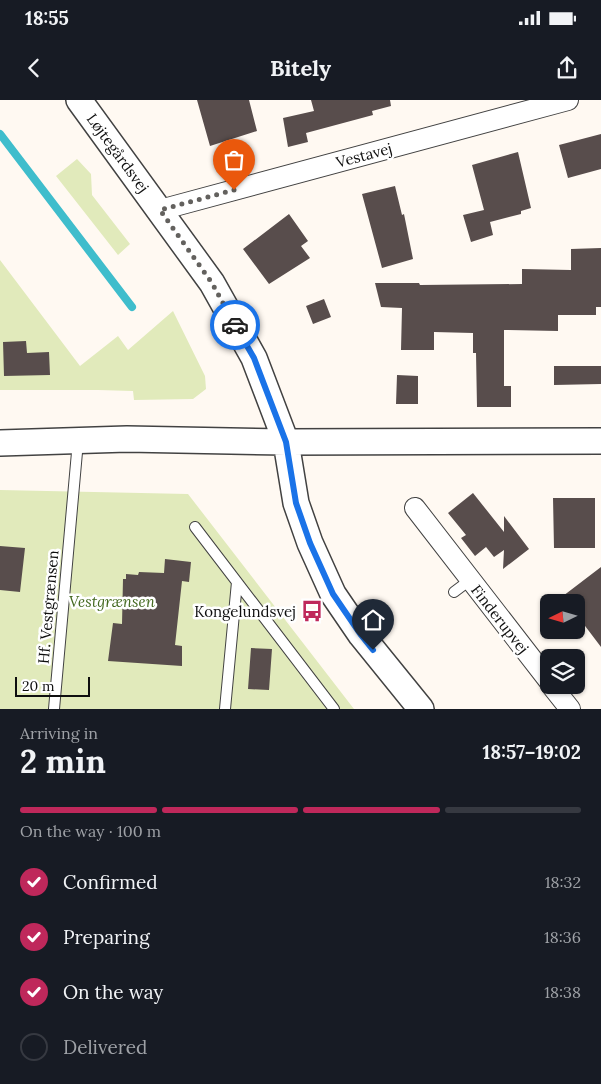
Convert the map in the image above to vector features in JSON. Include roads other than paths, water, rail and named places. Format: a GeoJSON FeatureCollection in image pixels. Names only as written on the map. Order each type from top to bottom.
{"type":"FeatureCollection","features":[{"type":"Feature","properties":{"kind":"street","name":"Løjtegårdsvej"},"geometry":{"type":"LineString","coordinates":[[79,100],[212,283],[254,358],[286,442],[296,503],[310,543],[333,594],[361,635],[421,709]]}},
{"type":"Feature","properties":{"kind":"street","name":"Vestavej"},"geometry":{"type":"LineString","coordinates":[[160,210],[568,100]]}},
{"type":"Feature","properties":{"kind":"street"},"geometry":{"type":"LineString","coordinates":[[0,443],[127,439],[286,442],[601,442]]}},
{"type":"Feature","properties":{"kind":"street","name":"Finderupvej"},"geometry":{"type":"LineString","coordinates":[[415,508],[462,586],[540,672]]}},
{"type":"Feature","properties":{"kind":"street"},"geometry":{"type":"LineString","coordinates":[[559,694],[570,709]]}},
{"type":"Feature","properties":{"kind":"lane","name":"Hf. Vestgrænsen"},"geometry":{"type":"LineString","coordinates":[[54,709],[78,441]]}},
{"type":"Feature","properties":{"kind":"lane"},"geometry":{"type":"LineString","coordinates":[[195,527],[334,709]]}},
{"type":"Feature","properties":{"kind":"lane"},"geometry":{"type":"LineString","coordinates":[[225,709],[237,582]]}},
{"type":"Feature","properties":{"kind":"waterway"},"geometry":{"type":"LineString","coordinates":[[0,134],[132,307]]}},
{"type":"Feature","properties":{"kind":"place","name":"Kongelundsvej"},"geometry":{"type":"Point","coordinates":[312,611]}},
{"type":"Feature","properties":{"kind":"park label","name":"Vestgrænsen"},"geometry":{"type":"Point","coordinates":[112,601]}}]}
